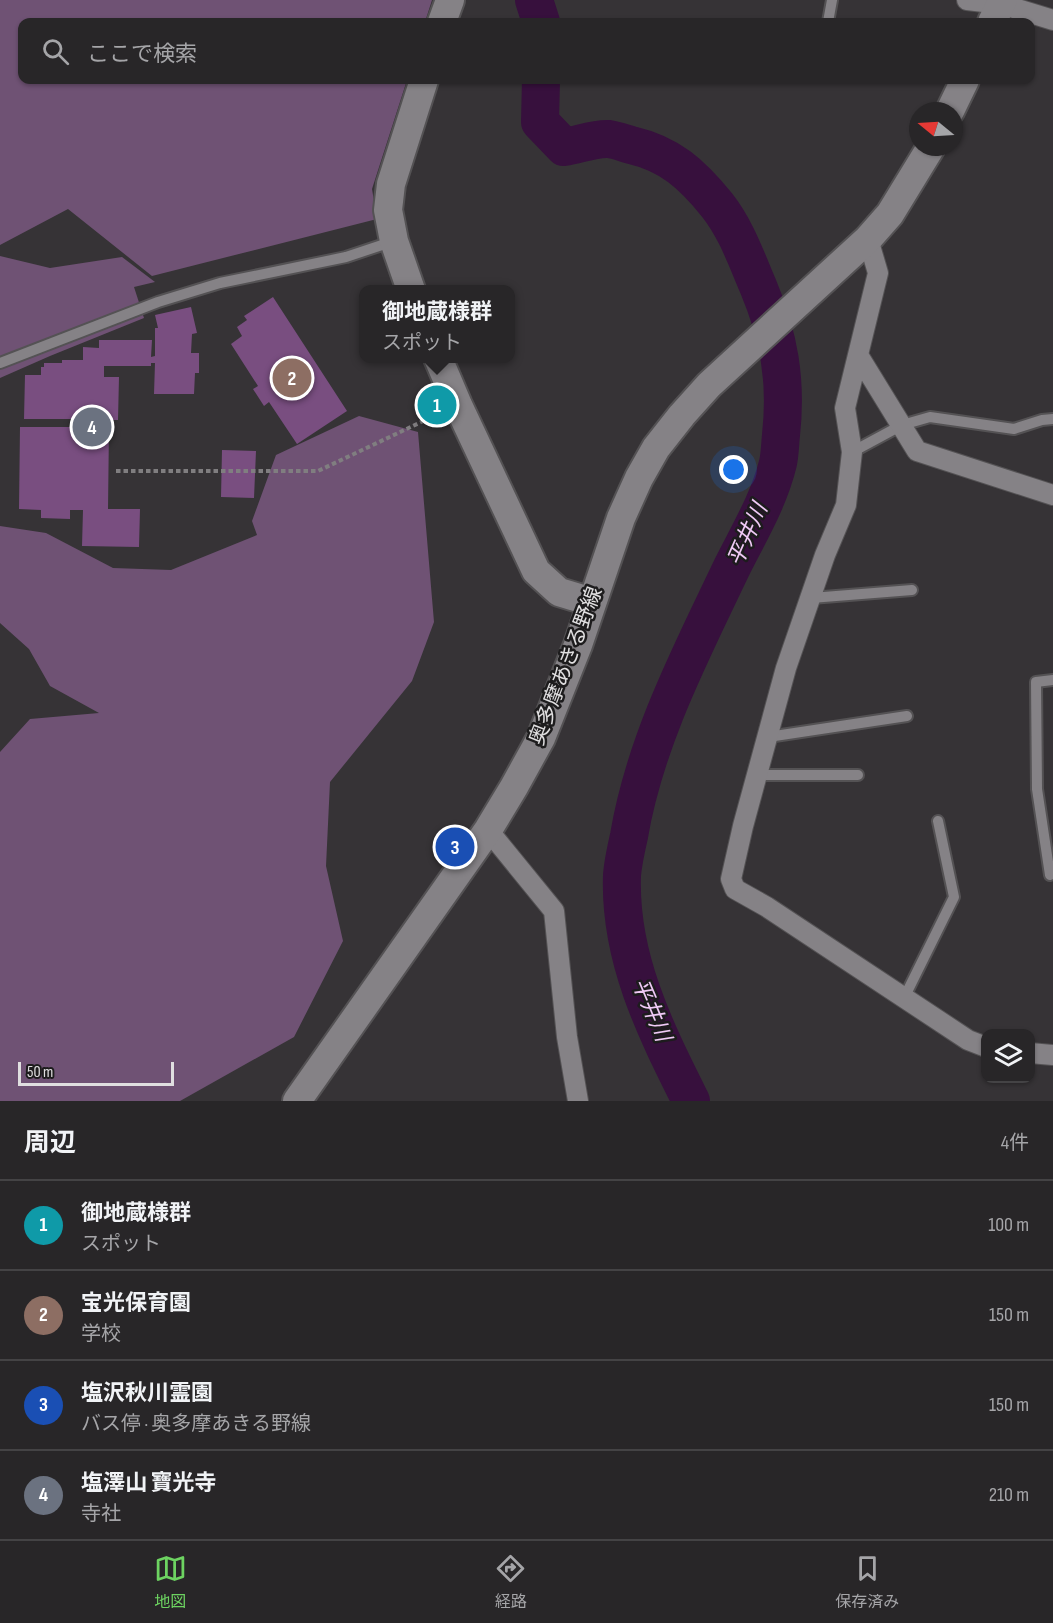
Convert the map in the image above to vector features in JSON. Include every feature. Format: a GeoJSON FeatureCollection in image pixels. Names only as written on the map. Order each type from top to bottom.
{"type":"FeatureCollection","features":[{"type":"Feature","properties":{"kind":"main road"},"geometry":{"type":"LineString","coordinates":[[443,18],[450,0]]}},
{"type":"Feature","properties":{"kind":"main road"},"geometry":{"type":"LineString","coordinates":[[409,285],[393,241],[388,210],[391,184],[423,84]]}},
{"type":"Feature","properties":{"kind":"main road"},"geometry":{"type":"LineString","coordinates":[[954,102],[963,84]]}},
{"type":"Feature","properties":{"kind":"main road"},"geometry":{"type":"LineString","coordinates":[[868,239],[890,214],[925,156]]}},
{"type":"Feature","properties":{"kind":"main road","name":"奥多摩あきる野線"},"geometry":{"type":"LineString","coordinates":[[297,1101],[488,830],[514,788],[541,738],[560,692],[621,518],[656,448],[709,385],[868,239]]}},
{"type":"Feature","properties":{"kind":"main road"},"geometry":{"type":"LineString","coordinates":[[440,363],[536,571],[559,592],[592,602]]}},
{"type":"Feature","properties":{"kind":"street"},"geometry":{"type":"LineString","coordinates":[[968,0],[998,9],[1053,20]]}},
{"type":"Feature","properties":{"kind":"street"},"geometry":{"type":"LineString","coordinates":[[868,239],[878,273],[845,408],[852,452],[846,505],[825,555],[786,668],[731,879],[735,889],[767,907],[968,1041],[981,1045]]}},
{"type":"Feature","properties":{"kind":"street"},"geometry":{"type":"LineString","coordinates":[[858,355],[917,452],[1053,495]]}},
{"type":"Feature","properties":{"kind":"street"},"geometry":{"type":"LineString","coordinates":[[488,830],[554,911],[567,1037],[578,1101]]}},
{"type":"Feature","properties":{"kind":"street"},"geometry":{"type":"LineString","coordinates":[[1035,1053],[1053,1055]]}},
{"type":"Feature","properties":{"kind":"lane"},"geometry":{"type":"LineString","coordinates":[[829,18],[832,0]]}},
{"type":"Feature","properties":{"kind":"lane"},"geometry":{"type":"LineString","coordinates":[[0,363],[158,302],[220,283],[346,257],[393,241]]}},
{"type":"Feature","properties":{"kind":"lane"},"geometry":{"type":"LineString","coordinates":[[852,452],[902,425],[930,417],[1014,429],[1053,419]]}},
{"type":"Feature","properties":{"kind":"lane"},"geometry":{"type":"LineString","coordinates":[[812,598],[912,590]]}},
{"type":"Feature","properties":{"kind":"lane"},"geometry":{"type":"LineString","coordinates":[[1050,875],[1037,789],[1036,682],[1053,680]]}},
{"type":"Feature","properties":{"kind":"lane"},"geometry":{"type":"LineString","coordinates":[[768,737],[908,716]]}},
{"type":"Feature","properties":{"kind":"lane"},"geometry":{"type":"LineString","coordinates":[[757,775],[858,775]]}},
{"type":"Feature","properties":{"kind":"lane"},"geometry":{"type":"LineString","coordinates":[[904,998],[954,897],[938,821]]}},
{"type":"Feature","properties":{"kind":"path"},"geometry":{"type":"LineString","coordinates":[[116,471],[318,471],[458,405]]}},
{"type":"Feature","properties":{"kind":"shaded area"},"geometry":{"type":"Polygon","coordinates":[[[0,0],[432,0],[426,18],[18,18],[18,84],[406,84],[372,189],[377,219],[152,276],[68,209],[0,245],[0,0]]]}},
{"type":"Feature","properties":{"kind":"shaded area"},"geometry":{"type":"Polygon","coordinates":[[[0,256],[50,268],[122,257],[155,282],[134,287],[144,318],[0,378],[0,256]]]}},
{"type":"Feature","properties":{"kind":"shaded area"},"geometry":{"type":"Polygon","coordinates":[[[359,416],[418,432],[434,622],[412,681],[330,782],[326,866],[343,941],[294,1037],[180,1101],[0,1101],[0,752],[30,719],[99,713],[50,686],[29,649],[0,623],[0,526],[46,533],[113,568],[171,570],[257,535],[252,521],[276,455],[359,416]]]}},
{"type":"Feature","properties":{"kind":"building"},"geometry":{"type":"Polygon","coordinates":[[[273,297],[347,411],[297,444],[269,402],[264,406],[253,389],[258,386],[231,344],[242,336],[237,327],[247,320],[244,316],[273,297]]]}},
{"type":"Feature","properties":{"kind":"building"},"geometry":{"type":"Polygon","coordinates":[[[191,307],[197,333],[192,334],[191,353],[199,353],[199,373],[195,373],[194,394],[154,394],[155,363],[151,363],[151,366],[104,366],[104,377],[119,377],[118,420],[92,420],[92,426],[109,427],[108,509],[140,509],[139,547],[82,546],[83,510],[70,510],[70,519],[41,518],[41,510],[19,509],[20,427],[75,427],[75,419],[24,419],[25,375],[41,375],[41,367],[44,367],[44,363],[83,360],[83,347],[99,348],[99,340],[152,340],[151,357],[155,356],[155,328],[158,328],[155,315],[191,307]]]}},
{"type":"Feature","properties":{"kind":"building"},"geometry":{"type":"Polygon","coordinates":[[[435,397],[438,402],[432,406],[439,419],[430,425],[420,406],[435,397]]]}},
{"type":"Feature","properties":{"kind":"building"},"geometry":{"type":"Polygon","coordinates":[[[222,450],[256,451],[254,498],[221,497],[222,450]]]}},
{"type":"Feature","properties":{"kind":"waterway","name":"平井川"},"geometry":{"type":"LineString","coordinates":[[534,0],[540,18]]}},
{"type":"Feature","properties":{"kind":"waterway","name":"平井川"},"geometry":{"type":"LineString","coordinates":[[541,84],[540,122],[564,147],[609,139],[645,149],[679,167],[708,194],[730,224],[745,254],[765,305],[780,359],[783,415],[778,463],[774,477],[758,516],[671,698],[636,801],[622,870],[626,935],[633,964],[653,1020],[691,1101]]}},
{"type":"Feature","properties":{"kind":"place","name":"宝光保育園"},"geometry":{"type":"Point","coordinates":[292,378]}},
{"type":"Feature","properties":{"kind":"place","name":"御地蔵様群"},"geometry":{"type":"Point","coordinates":[437,405]}},
{"type":"Feature","properties":{"kind":"place","name":"塩澤山 寶光寺"},"geometry":{"type":"Point","coordinates":[92,427]}},
{"type":"Feature","properties":{"kind":"place","name":"塩沢秋川霊園"},"geometry":{"type":"Point","coordinates":[455,847]}}]}
